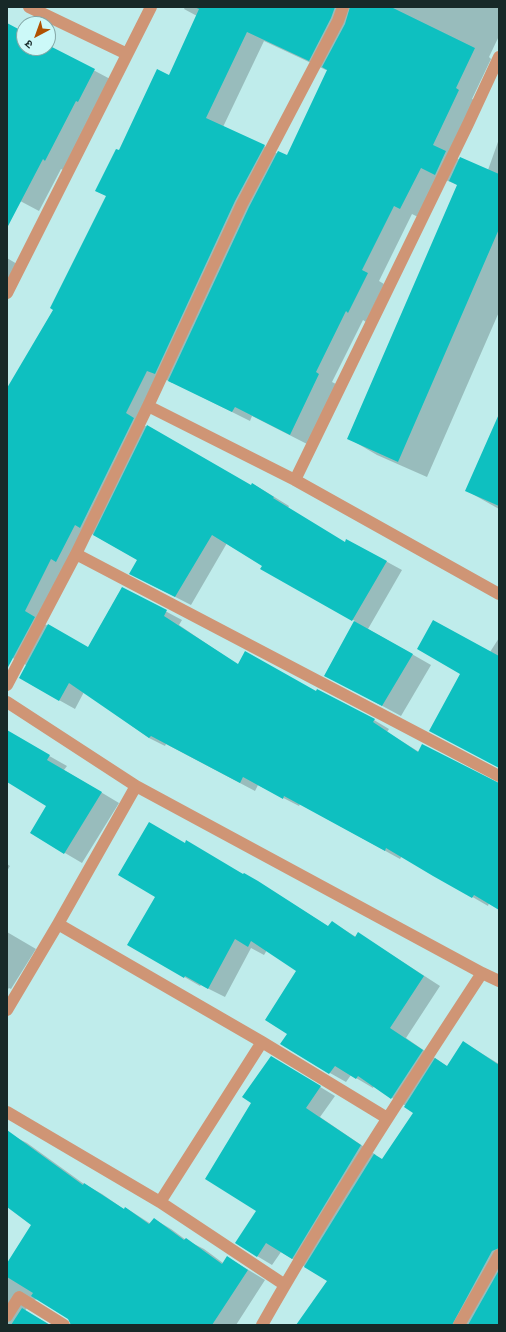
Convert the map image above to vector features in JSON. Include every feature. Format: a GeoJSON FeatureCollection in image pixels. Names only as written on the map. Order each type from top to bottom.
{"type":"FeatureCollection","features":[{"type":"Feature","properties":{"kind":"street"},"geometry":{"type":"LineString","coordinates":[[29,7],[127,54]]}},
{"type":"Feature","properties":{"kind":"street"},"geometry":{"type":"LineString","coordinates":[[7,293],[151,7]]}},
{"type":"Feature","properties":{"kind":"street"},"geometry":{"type":"LineString","coordinates":[[7,685],[76,554],[148,406],[242,204],[344,7]]}},
{"type":"Feature","properties":{"kind":"street"},"geometry":{"type":"LineString","coordinates":[[295,480],[499,57]]}},
{"type":"Feature","properties":{"kind":"street"},"geometry":{"type":"LineString","coordinates":[[148,406],[295,480],[499,594]]}},
{"type":"Feature","properties":{"kind":"street"},"geometry":{"type":"LineString","coordinates":[[76,554],[499,776]]}},
{"type":"Feature","properties":{"kind":"street"},"geometry":{"type":"LineString","coordinates":[[7,702],[136,786],[499,981]]}},
{"type":"Feature","properties":{"kind":"street"},"geometry":{"type":"LineString","coordinates":[[7,1010],[58,924],[136,786]]}},
{"type":"Feature","properties":{"kind":"street"},"geometry":{"type":"LineString","coordinates":[[58,924],[262,1042],[388,1118]]}},
{"type":"Feature","properties":{"kind":"street"},"geometry":{"type":"LineString","coordinates":[[262,1325],[388,1118],[482,973]]}},
{"type":"Feature","properties":{"kind":"street"},"geometry":{"type":"LineString","coordinates":[[160,1202],[262,1042]]}},
{"type":"Feature","properties":{"kind":"street"},"geometry":{"type":"LineString","coordinates":[[7,1112],[160,1202],[285,1285]]}},
{"type":"Feature","properties":{"kind":"street"},"geometry":{"type":"LineString","coordinates":[[459,1325],[499,1255]]}},
{"type":"Feature","properties":{"kind":"street"},"geometry":{"type":"LineString","coordinates":[[7,1316],[19,1297],[64,1325]]}},
{"type":"Feature","properties":{"kind":"building"},"geometry":{"type":"Polygon","coordinates":[[[194,7],[335,7],[309,61],[247,32],[206,118],[265,145],[235,201],[155,374],[147,371],[126,413],[134,418],[80,528],[75,525],[56,562],[51,559],[25,611],[35,617],[7,669],[7,388],[53,310],[50,308],[106,196],[95,191],[116,149],[119,150],[157,69],[169,75],[199,9],[194,7]]]}},
{"type":"Feature","properties":{"kind":"building"},"geometry":{"type":"Polygon","coordinates":[[[350,7],[391,7],[475,48],[456,88],[459,90],[433,145],[446,151],[435,175],[421,168],[400,209],[394,206],[362,270],[368,273],[348,313],[346,311],[316,372],[319,374],[290,435],[235,407],[232,412],[168,381],[249,207],[278,151],[287,155],[327,70],[322,67],[345,24],[350,7]]]}},
{"type":"Feature","properties":{"kind":"building"},"geometry":{"type":"Polygon","coordinates":[[[7,23],[16,28],[16,56],[56,56],[56,49],[95,69],[78,102],[76,101],[45,161],[43,159],[7,228],[7,23]]]}},
{"type":"Feature","properties":{"kind":"building"},"geometry":{"type":"Polygon","coordinates":[[[460,157],[499,174],[499,229],[398,462],[347,439],[457,185],[449,181],[460,157]]]}},
{"type":"Feature","properties":{"kind":"building"},"geometry":{"type":"Polygon","coordinates":[[[499,414],[499,506],[465,491],[499,414]]]}},
{"type":"Feature","properties":{"kind":"building"},"geometry":{"type":"Polygon","coordinates":[[[147,425],[251,485],[252,483],[274,497],[273,498],[345,542],[346,539],[387,561],[352,621],[260,569],[262,566],[212,535],[175,597],[129,574],[137,560],[93,535],[147,425]]]}},
{"type":"Feature","properties":{"kind":"building"},"geometry":{"type":"Polygon","coordinates":[[[122,587],[167,610],[164,616],[238,664],[245,651],[316,691],[317,689],[375,719],[373,722],[418,752],[422,744],[499,783],[499,910],[474,895],[472,898],[386,848],[385,851],[284,796],[283,799],[243,777],[240,783],[151,736],[149,738],[69,683],[59,701],[19,678],[48,624],[88,647],[122,587]]]}},
{"type":"Feature","properties":{"kind":"building"},"geometry":{"type":"Polygon","coordinates":[[[433,620],[499,656],[499,768],[429,731],[460,674],[417,649],[433,620]]]}},
{"type":"Feature","properties":{"kind":"building"},"geometry":{"type":"Polygon","coordinates":[[[354,621],[413,654],[382,706],[324,676],[354,621]]]}},
{"type":"Feature","properties":{"kind":"building"},"geometry":{"type":"Polygon","coordinates":[[[7,730],[50,755],[47,760],[102,792],[64,854],[30,833],[46,806],[7,782],[7,730]]]}},
{"type":"Feature","properties":{"kind":"building"},"geometry":{"type":"Polygon","coordinates":[[[149,822],[185,843],[186,840],[243,874],[244,873],[258,881],[328,926],[332,921],[355,937],[358,932],[424,976],[390,1028],[423,1050],[391,1099],[358,1076],[356,1079],[335,1066],[329,1074],[280,1044],[287,1034],[265,1020],[296,971],[251,941],[248,947],[235,939],[208,989],[185,976],[184,978],[127,945],[155,897],[118,875],[149,822]]]}},
{"type":"Feature","properties":{"kind":"building"},"geometry":{"type":"Polygon","coordinates":[[[463,1041],[499,1065],[499,1248],[492,1251],[452,1325],[296,1325],[327,1281],[304,1267],[374,1154],[382,1159],[413,1113],[404,1107],[435,1058],[447,1066],[463,1041]]]}},
{"type":"Feature","properties":{"kind":"building"},"geometry":{"type":"Polygon","coordinates":[[[271,1056],[321,1086],[306,1108],[361,1145],[292,1259],[266,1243],[257,1257],[235,1243],[256,1211],[205,1179],[251,1103],[242,1097],[271,1056]]]}},
{"type":"Feature","properties":{"kind":"building"},"geometry":{"type":"Polygon","coordinates":[[[7,1130],[83,1185],[84,1183],[124,1209],[125,1207],[149,1224],[154,1218],[184,1240],[186,1238],[222,1264],[227,1256],[248,1270],[212,1325],[71,1325],[68,1319],[31,1296],[33,1293],[7,1277],[7,1263],[31,1225],[7,1207],[7,1130]]]}},
{"type":"Feature","properties":{"kind":"building"},"geometry":{"type":"Polygon","coordinates":[[[499,1270],[499,1325],[468,1325],[499,1270]]]}},
{"type":"Feature","properties":{"kind":"building"},"geometry":{"type":"Polygon","coordinates":[[[22,1308],[50,1325],[11,1325],[22,1308]]]}}]}
